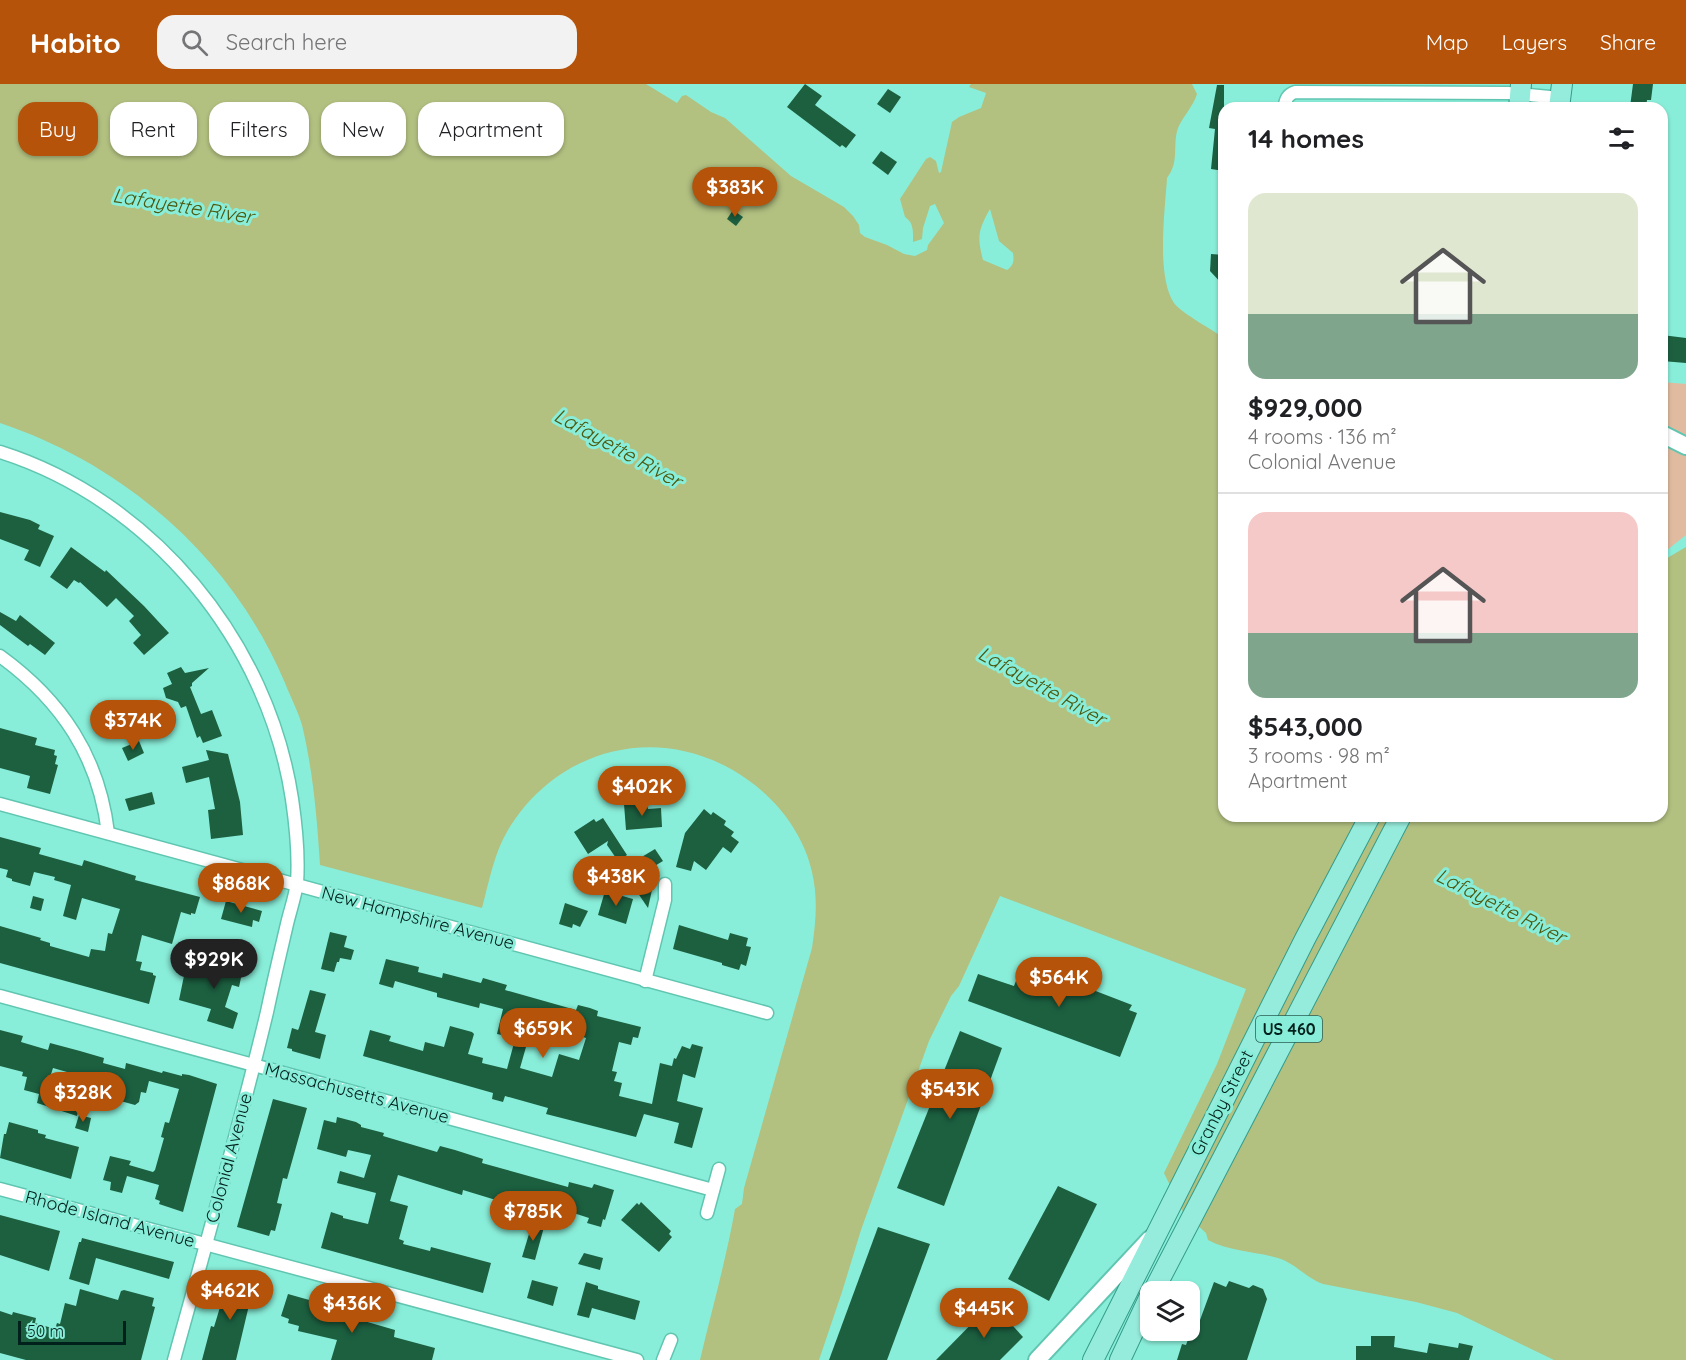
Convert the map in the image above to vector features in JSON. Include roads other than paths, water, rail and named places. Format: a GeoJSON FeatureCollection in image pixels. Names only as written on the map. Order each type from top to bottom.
{"type":"FeatureCollection","features":[{"type":"Feature","properties":{"kind":"main road","name":"Granby Street"},"geometry":{"type":"LineString","coordinates":[[1093,1360],[1305,939],[1367,822]]}},
{"type":"Feature","properties":{"kind":"main road","name":"Granby Street"},"geometry":{"type":"LineString","coordinates":[[1159,1281],[1398,822]]}},
{"type":"Feature","properties":{"kind":"main road"},"geometry":{"type":"LineString","coordinates":[[1120,1360],[1140,1317]]}},
{"type":"Feature","properties":{"kind":"street"},"geometry":{"type":"LineString","coordinates":[[1285,102],[1289,94],[1295,92],[1560,97]]}},
{"type":"Feature","properties":{"kind":"street"},"geometry":{"type":"LineString","coordinates":[[1668,437],[1686,446]]}},
{"type":"Feature","properties":{"kind":"street","name":"Colonial Avenue"},"geometry":{"type":"LineString","coordinates":[[0,452],[50,471],[85,490],[150,538],[179,567],[225,625],[250,668],[267,705],[280,742],[289,780],[296,824],[297,885],[254,1065],[174,1360]]}},
{"type":"Feature","properties":{"kind":"street"},"geometry":{"type":"LineString","coordinates":[[0,656],[35,684],[51,701],[78,739],[98,783],[105,806],[108,833]]}},
{"type":"Feature","properties":{"kind":"street","name":"New Hampshire Avenue"},"geometry":{"type":"LineString","coordinates":[[0,804],[767,1013]]}},
{"type":"Feature","properties":{"kind":"street"},"geometry":{"type":"LineString","coordinates":[[645,981],[665,900],[664,884]]}},
{"type":"Feature","properties":{"kind":"street","name":"Massachusetts Avenue"},"geometry":{"type":"LineString","coordinates":[[0,996],[713,1190]]}},
{"type":"Feature","properties":{"kind":"street"},"geometry":{"type":"LineString","coordinates":[[707,1213],[719,1169]]}},
{"type":"Feature","properties":{"kind":"street","name":"Rhode Island Avenue"},"geometry":{"type":"LineString","coordinates":[[0,1190],[637,1360]]}},
{"type":"Feature","properties":{"kind":"street"},"geometry":{"type":"LineString","coordinates":[[1037,1360],[1157,1232]]}},
{"type":"Feature","properties":{"kind":"street"},"geometry":{"type":"LineString","coordinates":[[663,1360],[671,1340]]}},
{"type":"Feature","properties":{"kind":"water","name":"Lafayette River"},"geometry":{"type":"Polygon","coordinates":[[[0,84],[646,84],[677,103],[682,96],[686,95],[711,112],[725,118],[791,176],[844,207],[853,216],[859,225],[860,233],[865,237],[904,254],[915,256],[927,250],[928,245],[944,223],[935,204],[930,206],[922,239],[913,242],[913,231],[905,217],[900,199],[926,159],[930,157],[936,161],[939,173],[941,172],[952,122],[981,108],[986,93],[969,87],[971,84],[1192,84],[1197,94],[1178,128],[1175,159],[1167,178],[1163,260],[1168,291],[1174,303],[1218,334],[1218,822],[1668,822],[1668,558],[1686,547],[1686,1360],[1554,1360],[1457,1313],[1416,1302],[1323,1284],[1284,1260],[1225,1247],[1208,1240],[1206,1233],[1183,1212],[1164,1173],[1217,1064],[1246,989],[1000,896],[959,986],[951,996],[929,1041],[861,1230],[819,1360],[700,1360],[735,1209],[742,1204],[744,1188],[812,948],[816,910],[814,882],[803,845],[788,820],[759,788],[716,762],[683,751],[650,747],[617,751],[585,761],[556,778],[530,801],[503,839],[492,868],[482,908],[320,865],[314,795],[302,725],[263,638],[236,596],[205,557],[170,522],[132,491],[90,464],[46,441],[0,423],[0,84]],[[990,209],[980,234],[983,260],[1007,270],[1013,263],[1013,253],[999,241],[990,209]]]}}]}
